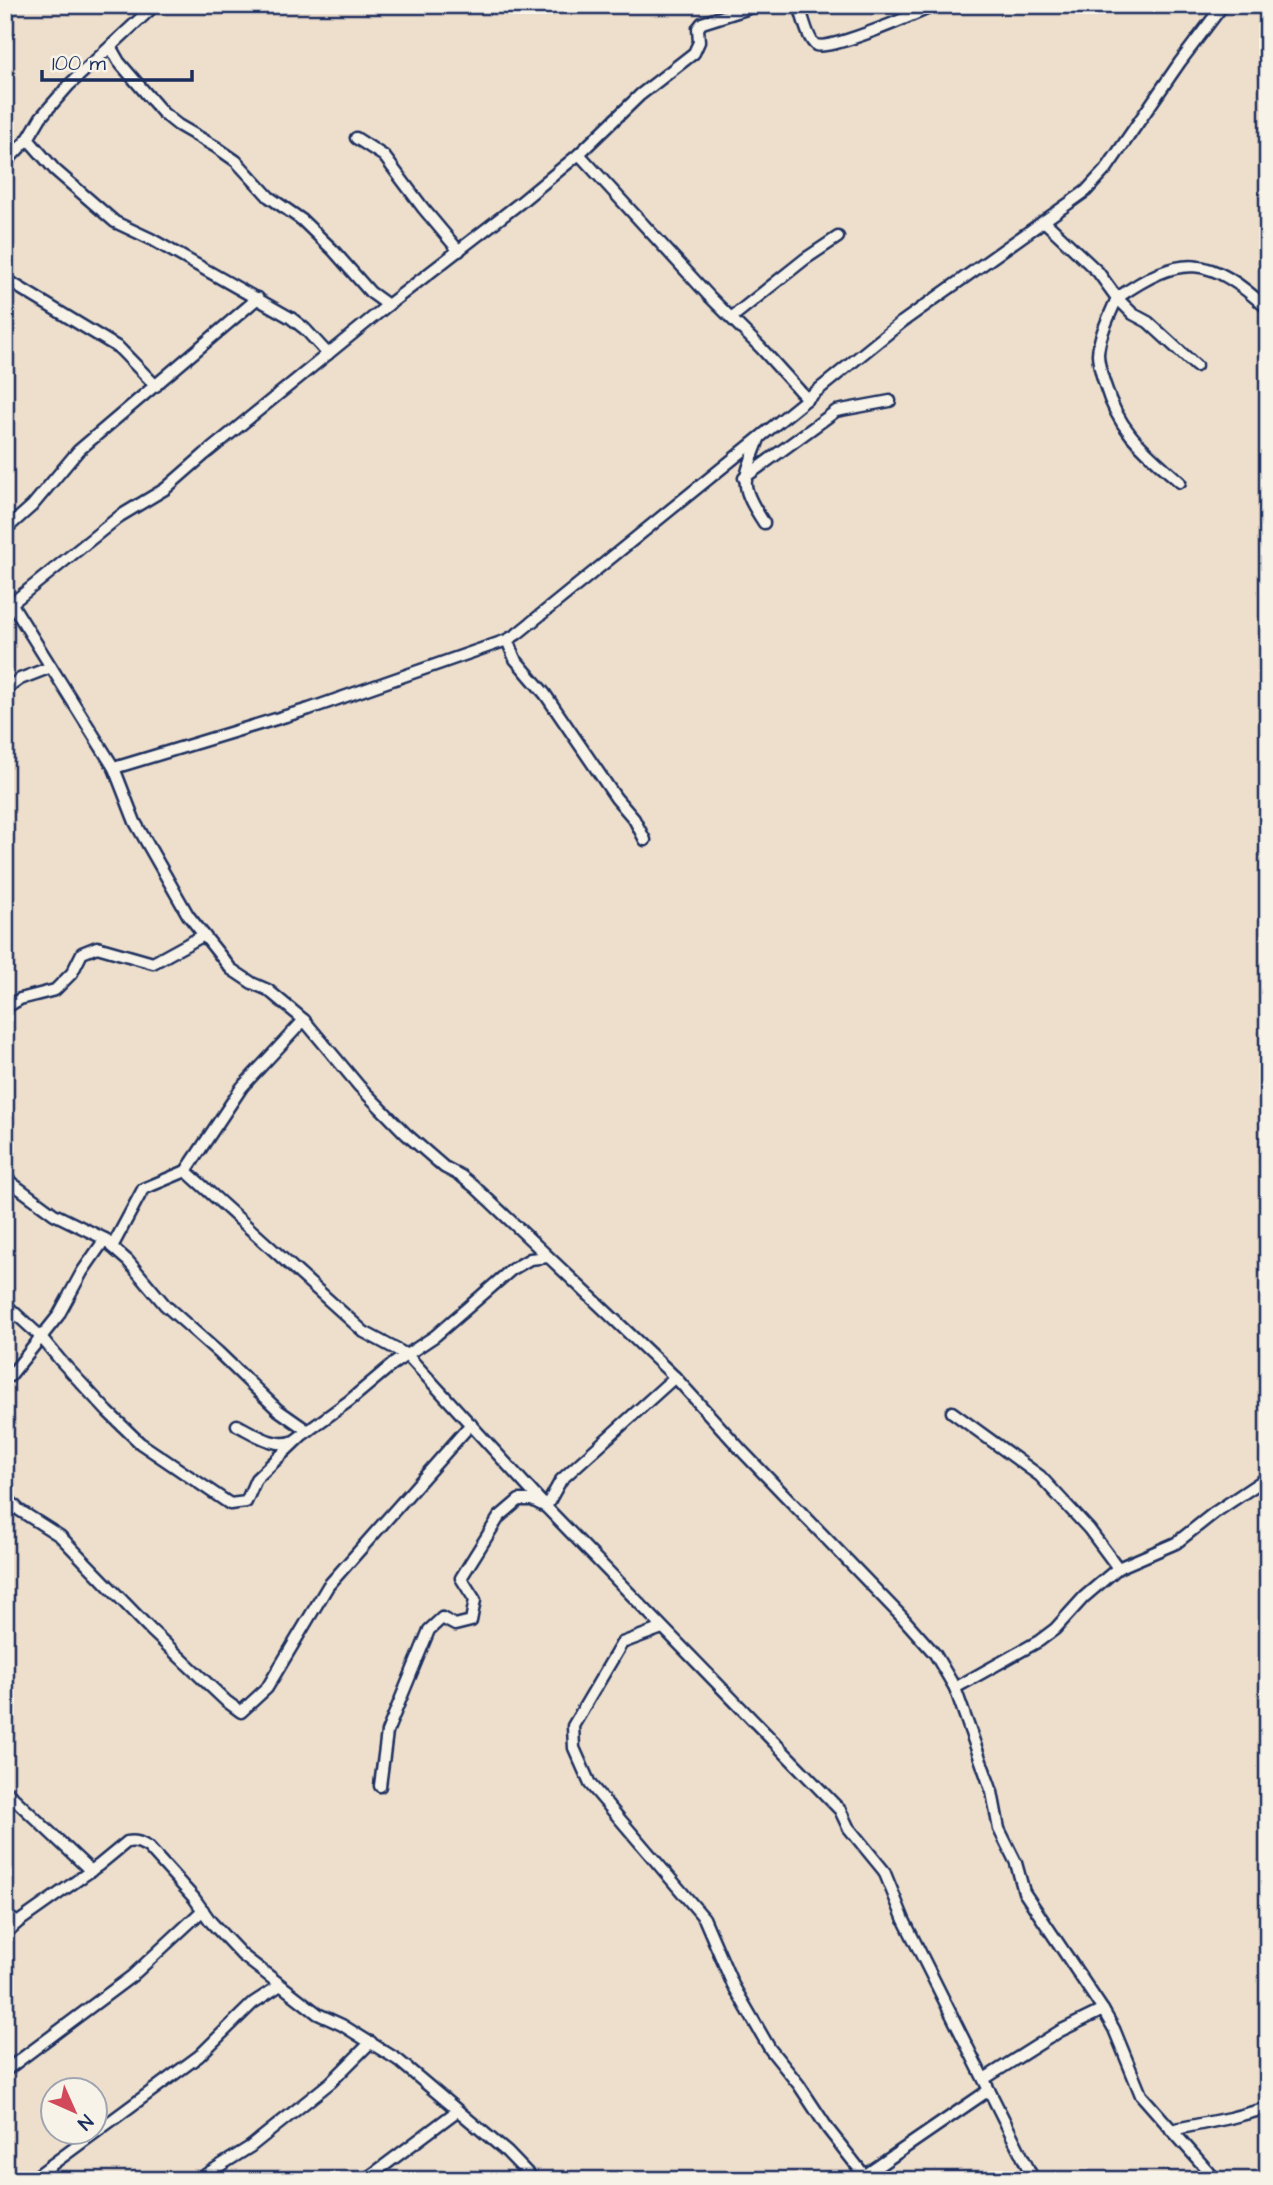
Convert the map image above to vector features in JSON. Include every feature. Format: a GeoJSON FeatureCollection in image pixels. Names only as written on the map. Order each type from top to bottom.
{"type":"FeatureCollection","features":[{"type":"Feature","properties":{"kind":"street"},"geometry":{"type":"LineString","coordinates":[[5,13],[12,5]]}},
{"type":"Feature","properties":{"kind":"street"},"geometry":{"type":"LineString","coordinates":[[5,163],[28,139],[55,101],[155,5]]}},
{"type":"Feature","properties":{"kind":"street"},"geometry":{"type":"LineString","coordinates":[[12,603],[120,516],[165,489],[388,305],[579,154],[640,95],[694,54],[699,42],[698,28],[702,23],[759,5]]}},
{"type":"Feature","properties":{"kind":"street"},"geometry":{"type":"LineString","coordinates":[[799,5],[813,42],[821,46],[846,41],[936,5]]}},
{"type":"Feature","properties":{"kind":"street"},"geometry":{"type":"LineString","coordinates":[[114,768],[309,709],[507,640],[529,626],[912,314],[1086,191],[1107,168],[1186,53],[1223,5]]}},
{"type":"Feature","properties":{"kind":"street"},"geometry":{"type":"LineString","coordinates":[[111,48],[119,62],[163,113],[236,161],[263,192],[302,220],[370,292],[388,305]]}},
{"type":"Feature","properties":{"kind":"street"},"geometry":{"type":"LineString","coordinates":[[355,138],[384,156],[459,251]]}},
{"type":"Feature","properties":{"kind":"street"},"geometry":{"type":"LineString","coordinates":[[28,139],[55,170],[114,222],[151,239],[258,298],[298,323],[328,354]]}},
{"type":"Feature","properties":{"kind":"street"},"geometry":{"type":"LineString","coordinates":[[579,154],[807,399]]}},
{"type":"Feature","properties":{"kind":"street"},"geometry":{"type":"LineString","coordinates":[[1044,221],[1098,272],[1116,298],[1133,314],[1148,322],[1196,366]]}},
{"type":"Feature","properties":{"kind":"street"},"geometry":{"type":"LineString","coordinates":[[731,318],[805,259],[838,237]]}},
{"type":"Feature","properties":{"kind":"street"},"geometry":{"type":"LineString","coordinates":[[1180,482],[1123,428],[1109,398],[1098,354],[1116,298],[1145,278],[1173,267],[1198,266],[1215,271],[1246,289],[1268,309]]}},
{"type":"Feature","properties":{"kind":"street"},"geometry":{"type":"LineString","coordinates":[[5,279],[119,348],[156,386]]}},
{"type":"Feature","properties":{"kind":"street"},"geometry":{"type":"LineString","coordinates":[[5,530],[32,506],[75,454],[258,298]]}},
{"type":"Feature","properties":{"kind":"street"},"geometry":{"type":"LineString","coordinates":[[744,478],[836,411],[890,401]]}},
{"type":"Feature","properties":{"kind":"street"},"geometry":{"type":"LineString","coordinates":[[759,439],[744,478],[748,499],[764,523]]}},
{"type":"Feature","properties":{"kind":"street"},"geometry":{"type":"LineString","coordinates":[[5,593],[114,768],[135,822],[188,915],[231,969],[268,990],[304,1020],[359,1086],[405,1134],[444,1167],[475,1187],[675,1377],[935,1654],[955,1688],[992,1792],[999,1829],[1017,1863],[1024,1892],[1114,2029],[1141,2095],[1216,2180]]}},
{"type":"Feature","properties":{"kind":"street"},"geometry":{"type":"LineString","coordinates":[[507,640],[515,659],[553,705],[634,819],[645,840]]}},
{"type":"Feature","properties":{"kind":"street"},"geometry":{"type":"LineString","coordinates":[[5,690],[20,679],[51,667]]}},
{"type":"Feature","properties":{"kind":"street"},"geometry":{"type":"LineString","coordinates":[[5,1008],[20,999],[55,990],[72,973],[82,953],[97,947],[153,963],[204,935]]}},
{"type":"Feature","properties":{"kind":"street"},"geometry":{"type":"LineString","coordinates":[[10,1376],[58,1316],[82,1272],[108,1243],[144,1189],[186,1171],[242,1087],[304,1020]]}},
{"type":"Feature","properties":{"kind":"street"},"geometry":{"type":"LineString","coordinates":[[186,1171],[364,1332],[407,1355],[546,1507],[840,1810],[848,1827],[884,1871],[904,1920],[1034,2180]]}},
{"type":"Feature","properties":{"kind":"street"},"geometry":{"type":"LineString","coordinates":[[5,1178],[54,1214],[108,1243],[128,1261],[165,1306],[304,1434]]}},
{"type":"Feature","properties":{"kind":"street"},"geometry":{"type":"LineString","coordinates":[[530,1259],[533,1243]]}},
{"type":"Feature","properties":{"kind":"street"},"geometry":{"type":"LineString","coordinates":[[5,1304],[41,1337],[140,1443],[230,1504],[246,1502],[256,1479],[304,1434],[458,1318],[510,1270],[530,1259],[548,1257]]}},
{"type":"Feature","properties":{"kind":"street"},"geometry":{"type":"LineString","coordinates":[[546,1507],[561,1480],[675,1377]]}},
{"type":"Feature","properties":{"kind":"street"},"geometry":{"type":"LineString","coordinates":[[953,1412],[1040,1476],[1089,1529],[1118,1568]]}},
{"type":"Feature","properties":{"kind":"street"},"geometry":{"type":"LineString","coordinates":[[5,1496],[19,1510],[60,1536],[151,1630],[241,1712],[267,1688],[328,1586],[471,1424]]}},
{"type":"Feature","properties":{"kind":"street"},"geometry":{"type":"LineString","coordinates":[[237,1425],[276,1443],[289,1443],[304,1434]]}},
{"type":"Feature","properties":{"kind":"street"},"geometry":{"type":"LineString","coordinates":[[955,1688],[1040,1641],[1118,1568],[1176,1543],[1214,1513],[1268,1477]]}},
{"type":"Feature","properties":{"kind":"street"},"geometry":{"type":"LineString","coordinates":[[380,1786],[387,1732],[429,1630],[442,1618],[455,1625],[471,1621],[475,1600],[461,1578],[504,1513],[520,1500],[532,1500],[546,1507]]}},
{"type":"Feature","properties":{"kind":"street"},"geometry":{"type":"LineString","coordinates":[[662,1628],[622,1643],[573,1726],[574,1748],[590,1784],[705,1918],[733,1985],[770,2049],[799,2085],[864,2178],[989,2090]]}},
{"type":"Feature","properties":{"kind":"street"},"geometry":{"type":"LineString","coordinates":[[5,1790],[91,1871]]}},
{"type":"Feature","properties":{"kind":"street"},"geometry":{"type":"LineString","coordinates":[[5,1934],[127,1842],[141,1843],[161,1861],[228,1941],[279,1986],[318,2014],[371,2042],[398,2060],[507,2152],[534,2180]]}},
{"type":"Feature","properties":{"kind":"street"},"geometry":{"type":"LineString","coordinates":[[5,2071],[132,1976],[203,1910]]}},
{"type":"Feature","properties":{"kind":"street"},"geometry":{"type":"LineString","coordinates":[[5,1914],[17,1923]]}},
{"type":"Feature","properties":{"kind":"street"},"geometry":{"type":"LineString","coordinates":[[31,2180],[199,2056],[258,1999],[279,1986]]}},
{"type":"Feature","properties":{"kind":"street"},"geometry":{"type":"LineString","coordinates":[[984,2079],[1060,2031],[1103,2010]]}},
{"type":"Feature","properties":{"kind":"street"},"geometry":{"type":"LineString","coordinates":[[197,2180],[250,2147],[331,2082],[371,2042]]}},
{"type":"Feature","properties":{"kind":"street"},"geometry":{"type":"LineString","coordinates":[[1171,2130],[1268,2108]]}},
{"type":"Feature","properties":{"kind":"street"},"geometry":{"type":"LineString","coordinates":[[365,2180],[457,2111]]}}]}
